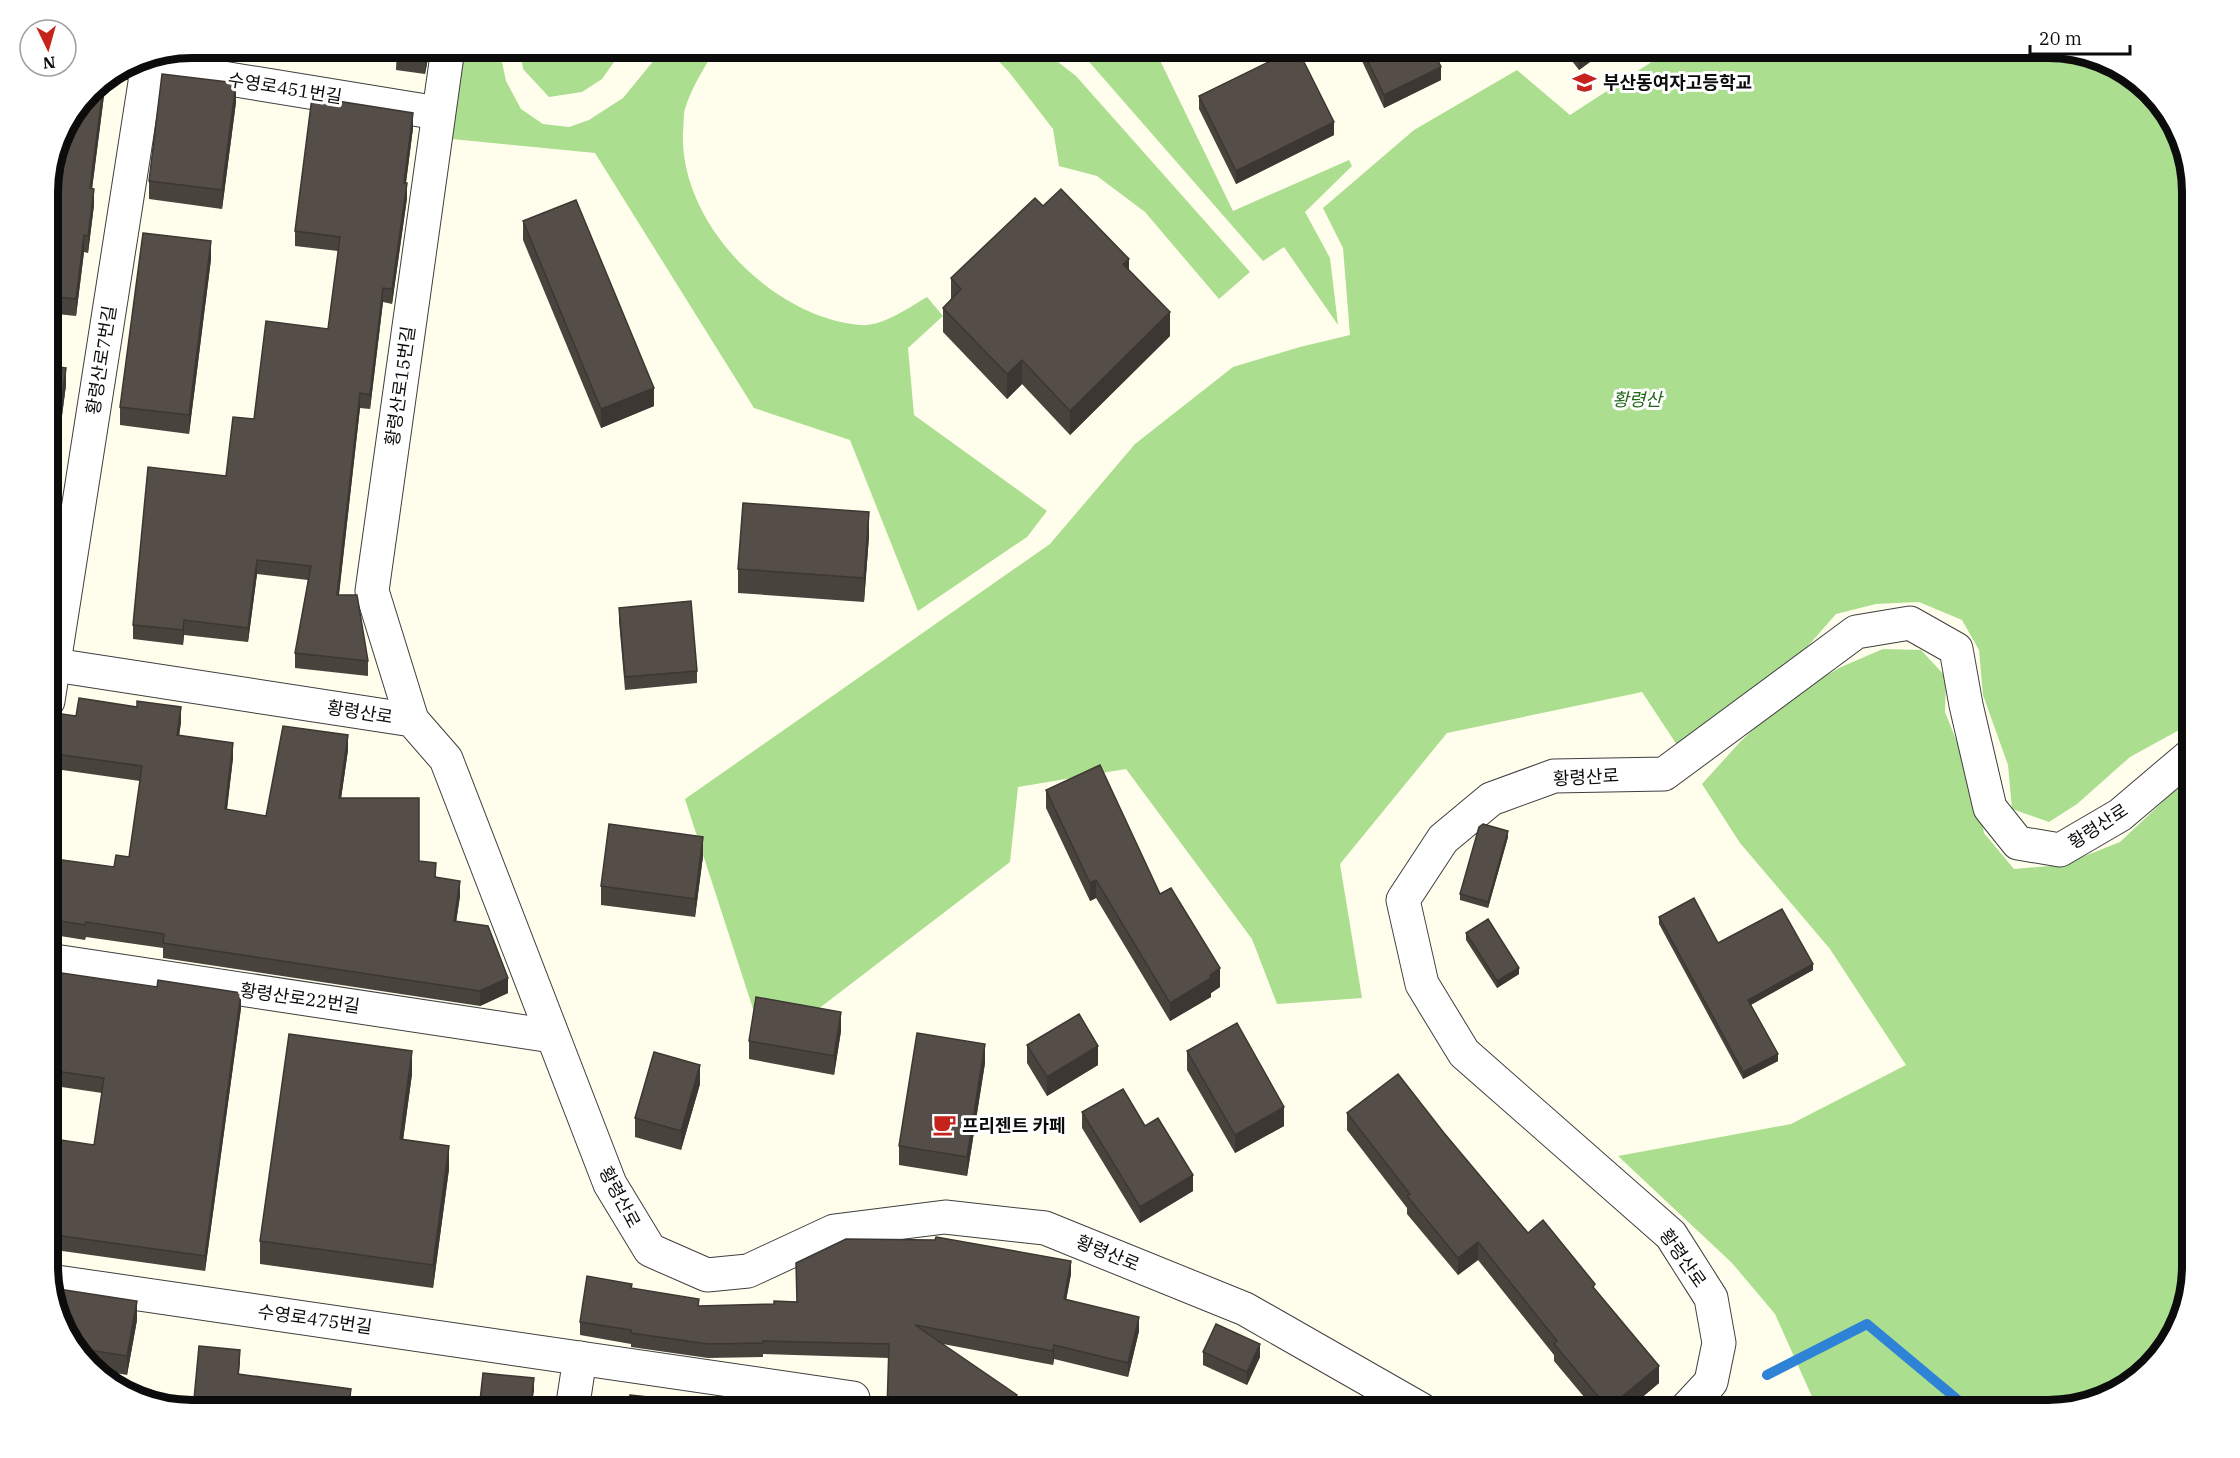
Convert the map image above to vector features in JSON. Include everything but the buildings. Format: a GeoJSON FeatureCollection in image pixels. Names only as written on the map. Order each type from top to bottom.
{"type":"FeatureCollection","features":[{"type":"Feature","properties":{"kind":"street","name":"황령산로15번길"},"geometry":{"type":"LineString","coordinates":[[412,720],[372,591],[446,58]]}},
{"type":"Feature","properties":{"kind":"street","name":"수영로451번길"},"geometry":{"type":"LineString","coordinates":[[155,64],[438,113]]}},
{"type":"Feature","properties":{"kind":"street","name":"황령산로7번길"},"geometry":{"type":"LineString","coordinates":[[59,612],[142,69]]}},
{"type":"Feature","properties":{"kind":"street","name":"황령산로"},"geometry":{"type":"LineString","coordinates":[[1694,1400],[1711,1382],[1719,1343],[1711,1298],[1671,1235],[1464,1053],[1422,984],[1403,900],[1443,839],[1491,799],[1554,776],[1664,774],[1856,632],[1910,623],[1956,649],[1966,705],[1990,808],[2018,843],[2060,850],[2120,814],[2182,762]]}},
{"type":"Feature","properties":{"kind":"street","name":"황령산로"},"geometry":{"type":"LineString","coordinates":[[59,665],[412,720],[446,759],[610,1184],[650,1250],[706,1275],[748,1271],[834,1231],[945,1217],[1045,1228],[1245,1309],[1404,1400]]}},
{"type":"Feature","properties":{"kind":"street","name":"황령산로22번길"},"geometry":{"type":"LineString","coordinates":[[59,962],[552,1036]]}},
{"type":"Feature","properties":{"kind":"street","name":"수영로475번길"},"geometry":{"type":"LineString","coordinates":[[60,1282],[580,1358],[828,1400]]}},
{"type":"Feature","properties":{"kind":"street"},"geometry":{"type":"LineString","coordinates":[[574,1400],[580,1358]]}},
{"type":"Feature","properties":{"kind":"green space"},"geometry":{"type":"Polygon","coordinates":[[[454,58],[501,58],[506,81],[521,109],[543,124],[569,127],[589,120],[623,98],[656,58],[710,58],[688,101],[684,112],[683,132],[686,166],[696,199],[714,231],[737,259],[764,284],[794,304],[827,318],[868,325],[895,316],[927,297],[943,316],[908,348],[914,415],[1047,511],[1027,537],[918,611],[850,440],[754,408],[595,153],[442,138],[454,58]]]}},
{"type":"Feature","properties":{"kind":"green space"},"geometry":{"type":"Polygon","coordinates":[[[521,58],[617,58],[602,79],[582,92],[549,97],[523,69],[521,58]]]}},
{"type":"Feature","properties":{"kind":"green space"},"geometry":{"type":"Polygon","coordinates":[[[996,58],[1053,58],[1076,76],[1250,272],[1219,299],[1145,212],[1097,176],[1059,166],[1053,129],[996,58]]]}},
{"type":"Feature","properties":{"kind":"green space"},"geometry":{"type":"Polygon","coordinates":[[[1086,58],[1159,58],[1233,211],[1349,160],[1352,166],[1305,212],[1330,258],[1338,325],[1284,247],[1263,261],[1086,58]]]}},
{"type":"Feature","properties":{"kind":"green space","name":"황령산"},"geometry":{"type":"Polygon","coordinates":[[[1658,58],[2047,58],[2082,63],[2107,72],[2122,81],[2148,104],[2164,126],[2171,141],[2177,158],[2182,193],[2182,728],[2130,757],[2077,804],[2049,822],[2012,809],[2008,765],[1983,695],[1979,650],[1962,620],[1919,602],[1876,604],[1836,614],[1793,663],[1679,748],[1642,692],[1447,733],[1340,864],[1362,998],[1277,1004],[1252,939],[1126,769],[1018,787],[1010,862],[766,1049],[685,799],[1050,544],[1135,444],[1233,367],[1350,335],[1343,248],[1323,208],[1414,130],[1517,70],[1570,115],[1658,58]]]}},
{"type":"Feature","properties":{"kind":"green space"},"geometry":{"type":"Polygon","coordinates":[[[1883,649],[1921,650],[1946,677],[1945,712],[1978,795],[1984,833],[2014,869],[2062,865],[2120,842],[2182,786],[2182,1265],[2179,1292],[2168,1325],[2148,1354],[2114,1382],[2082,1395],[2047,1400],[1814,1400],[1775,1314],[1732,1263],[1618,1156],[1791,1124],[1906,1065],[1830,949],[1740,843],[1702,784],[1740,742],[1787,698],[1841,667],[1883,649]]]}},
{"type":"Feature","properties":{"kind":"waterway"},"geometry":{"type":"LineString","coordinates":[[1767,1375],[1867,1324],[1958,1400]]}},
{"type":"Feature","properties":{"kind":"place","name":"부산동여자고등학교"},"geometry":{"type":"Point","coordinates":[1585,82]}},
{"type":"Feature","properties":{"kind":"place","name":"프리젠트 카페"},"geometry":{"type":"Point","coordinates":[944,1125]}}]}
